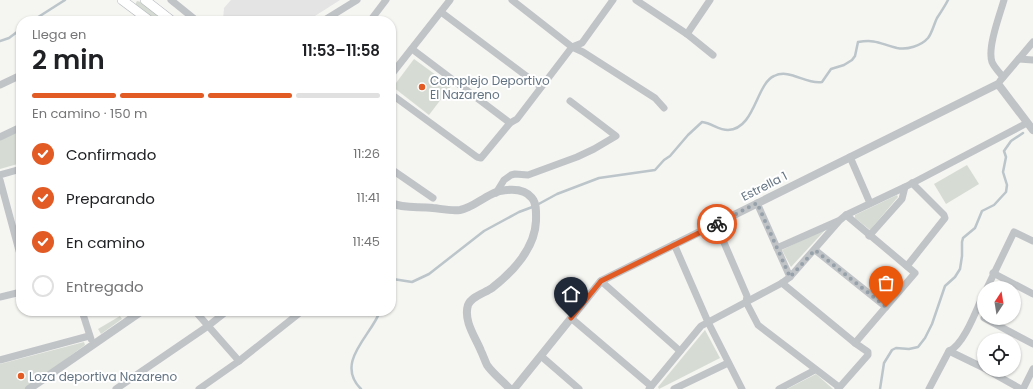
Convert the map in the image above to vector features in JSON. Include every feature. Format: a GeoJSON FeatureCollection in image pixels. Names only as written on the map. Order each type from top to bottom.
{"type":"FeatureCollection","features":[{"type":"Feature","properties":{"kind":"main road"},"geometry":{"type":"LineString","coordinates":[[122,0],[143,16]]}},
{"type":"Feature","properties":{"kind":"main road"},"geometry":{"type":"LineString","coordinates":[[145,0],[166,16]]}},
{"type":"Feature","properties":{"kind":"street"},"geometry":{"type":"LineString","coordinates":[[171,0],[192,16]]}},
{"type":"Feature","properties":{"kind":"street"},"geometry":{"type":"LineString","coordinates":[[331,16],[357,0]]}},
{"type":"Feature","properties":{"kind":"street"},"geometry":{"type":"LineString","coordinates":[[374,16],[386,0]]}},
{"type":"Feature","properties":{"kind":"street"},"geometry":{"type":"LineString","coordinates":[[396,69],[450,0]]}},
{"type":"Feature","properties":{"kind":"street"},"geometry":{"type":"LineString","coordinates":[[396,98],[479,158],[483,156],[510,123],[517,118],[572,47],[582,44],[613,0]]}},
{"type":"Feature","properties":{"kind":"street"},"geometry":{"type":"LineString","coordinates":[[636,0],[687,34],[713,55]]}},
{"type":"Feature","properties":{"kind":"street"},"geometry":{"type":"LineString","coordinates":[[687,34],[710,0]]}},
{"type":"Feature","properties":{"kind":"street"},"geometry":{"type":"LineString","coordinates":[[1004,0],[995,29],[992,60],[1000,81],[1033,130]]}},
{"type":"Feature","properties":{"kind":"street"},"geometry":{"type":"LineString","coordinates":[[516,1],[572,47],[583,52],[656,98],[664,108]]}},
{"type":"Feature","properties":{"kind":"street"},"geometry":{"type":"LineString","coordinates":[[441,12],[541,87]]}},
{"type":"Feature","properties":{"kind":"street"},"geometry":{"type":"LineString","coordinates":[[1000,81],[1033,42]]}},
{"type":"Feature","properties":{"kind":"street"},"geometry":{"type":"LineString","coordinates":[[412,49],[510,123]]}},
{"type":"Feature","properties":{"kind":"street"},"geometry":{"type":"LineString","coordinates":[[1019,59],[1033,60]]}},
{"type":"Feature","properties":{"kind":"street"},"geometry":{"type":"LineString","coordinates":[[0,85],[16,77]]}},
{"type":"Feature","properties":{"kind":"street","name":"Estrella 1"},"geometry":{"type":"LineString","coordinates":[[514,389],[601,281],[1000,81]]}},
{"type":"Feature","properties":{"kind":"street"},"geometry":{"type":"LineString","coordinates":[[496,193],[504,180],[511,175],[528,175],[577,157],[616,136],[570,101]]}},
{"type":"Feature","properties":{"kind":"street"},"geometry":{"type":"LineString","coordinates":[[776,248],[843,218],[1027,123]]}},
{"type":"Feature","properties":{"kind":"street"},"geometry":{"type":"LineString","coordinates":[[0,137],[16,129]]}},
{"type":"Feature","properties":{"kind":"street"},"geometry":{"type":"LineString","coordinates":[[850,156],[870,203]]}},
{"type":"Feature","properties":{"kind":"street"},"geometry":{"type":"LineString","coordinates":[[0,175],[16,170]]}},
{"type":"Feature","properties":{"kind":"street"},"geometry":{"type":"LineString","coordinates":[[396,172],[433,198]]}},
{"type":"Feature","properties":{"kind":"street"},"geometry":{"type":"LineString","coordinates":[[0,180],[16,239]]}},
{"type":"Feature","properties":{"kind":"street"},"geometry":{"type":"LineString","coordinates":[[907,266],[945,218],[944,215],[912,183]]}},
{"type":"Feature","properties":{"kind":"street"},"geometry":{"type":"LineString","coordinates":[[869,236],[902,199],[905,186]]}},
{"type":"Feature","properties":{"kind":"street"},"geometry":{"type":"LineString","coordinates":[[396,205],[461,210],[496,193],[508,190],[523,192],[532,198],[535,206],[536,225],[526,252],[504,278],[469,303],[468,308],[471,331],[487,364],[510,389]]}},
{"type":"Feature","properties":{"kind":"street"},"geometry":{"type":"LineString","coordinates":[[757,203],[790,277]]}},
{"type":"Feature","properties":{"kind":"street"},"geometry":{"type":"LineString","coordinates":[[843,218],[869,236],[915,273],[855,343]]}},
{"type":"Feature","properties":{"kind":"street"},"geometry":{"type":"LineString","coordinates":[[571,318],[650,388],[701,326],[782,283],[790,277],[843,218]]}},
{"type":"Feature","properties":{"kind":"street"},"geometry":{"type":"LineString","coordinates":[[716,224],[747,296],[746,302],[758,325],[839,388],[868,355],[868,352],[782,283]]}},
{"type":"Feature","properties":{"kind":"street"},"geometry":{"type":"LineString","coordinates":[[989,281],[1014,232],[1033,241]]}},
{"type":"Feature","properties":{"kind":"street"},"geometry":{"type":"LineString","coordinates":[[674,244],[708,322],[742,389]]}},
{"type":"Feature","properties":{"kind":"street"},"geometry":{"type":"LineString","coordinates":[[815,250],[886,307]]}},
{"type":"Feature","properties":{"kind":"street"},"geometry":{"type":"LineString","coordinates":[[993,273],[1033,294]]}},
{"type":"Feature","properties":{"kind":"street"},"geometry":{"type":"LineString","coordinates":[[601,281],[680,351]]}},
{"type":"Feature","properties":{"kind":"street"},"geometry":{"type":"LineString","coordinates":[[0,297],[16,293]]}},
{"type":"Feature","properties":{"kind":"street"},"geometry":{"type":"LineString","coordinates":[[929,389],[949,351],[954,349],[962,340],[977,309]]}},
{"type":"Feature","properties":{"kind":"street"},"geometry":{"type":"LineString","coordinates":[[83,316],[89,336],[94,344]]}},
{"type":"Feature","properties":{"kind":"street"},"geometry":{"type":"LineString","coordinates":[[29,389],[131,316]]}},
{"type":"Feature","properties":{"kind":"street"},"geometry":{"type":"LineString","coordinates":[[199,316],[239,361]]}},
{"type":"Feature","properties":{"kind":"street"},"geometry":{"type":"LineString","coordinates":[[116,389],[221,316]]}},
{"type":"Feature","properties":{"kind":"street"},"geometry":{"type":"LineString","coordinates":[[199,389],[239,361],[296,316]]}},
{"type":"Feature","properties":{"kind":"street"},"geometry":{"type":"LineString","coordinates":[[997,325],[1033,344]]}},
{"type":"Feature","properties":{"kind":"street"},"geometry":{"type":"LineString","coordinates":[[0,360],[89,336]]}},
{"type":"Feature","properties":{"kind":"street"},"geometry":{"type":"LineString","coordinates":[[949,351],[977,365]]}},
{"type":"Feature","properties":{"kind":"street"},"geometry":{"type":"LineString","coordinates":[[541,356],[579,389]]}},
{"type":"Feature","properties":{"kind":"street"},"geometry":{"type":"LineString","coordinates":[[674,389],[684,387],[728,363]]}},
{"type":"Feature","properties":{"kind":"street"},"geometry":{"type":"LineString","coordinates":[[1000,377],[1022,389],[1033,368]]}},
{"type":"Feature","properties":{"kind":"street"},"geometry":{"type":"LineString","coordinates":[[779,389],[816,370]]}},
{"type":"Feature","properties":{"kind":"shaded area"},"geometry":{"type":"Polygon","coordinates":[[[231,0],[340,0],[315,16],[223,16],[224,8],[231,0]]]}},
{"type":"Feature","properties":{"kind":"shaded area"},"geometry":{"type":"Polygon","coordinates":[[[137,1],[141,2],[159,16],[150,16],[135,5],[137,1]]]}},
{"type":"Feature","properties":{"kind":"shaded area"},"geometry":{"type":"Polygon","coordinates":[[[414,59],[451,86],[429,115],[396,89],[396,83],[414,59]]]}},
{"type":"Feature","properties":{"kind":"shaded area"},"geometry":{"type":"Polygon","coordinates":[[[16,132],[16,164],[0,169],[0,140],[16,132]]]}},
{"type":"Feature","properties":{"kind":"shaded area"},"geometry":{"type":"Polygon","coordinates":[[[967,165],[979,184],[946,204],[934,184],[967,165]]]}},
{"type":"Feature","properties":{"kind":"shaded area"},"geometry":{"type":"Polygon","coordinates":[[[897,195],[898,197],[870,230],[855,218],[855,215],[897,195]]]}},
{"type":"Feature","properties":{"kind":"shaded area"},"geometry":{"type":"Polygon","coordinates":[[[827,228],[791,267],[782,250],[827,228]]]}},
{"type":"Feature","properties":{"kind":"shaded area"},"geometry":{"type":"Polygon","coordinates":[[[120,316],[122,319],[101,334],[98,329],[120,316]]]}},
{"type":"Feature","properties":{"kind":"shaded area"},"geometry":{"type":"Polygon","coordinates":[[[705,330],[720,358],[659,389],[658,387],[705,330]]]}},
{"type":"Feature","properties":{"kind":"shaded area","name":"Loza deportiva Nazareno"},"geometry":{"type":"Polygon","coordinates":[[[84,342],[85,345],[25,389],[0,389],[0,364],[84,342]]]}},
{"type":"Feature","properties":{"kind":"shaded area"},"geometry":{"type":"Polygon","coordinates":[[[816,374],[833,389],[787,389],[816,374]]]}},
{"type":"Feature","properties":{"kind":"waterway"},"geometry":{"type":"LineString","coordinates":[[40,16],[65,0]]}},
{"type":"Feature","properties":{"kind":"waterway"},"geometry":{"type":"LineString","coordinates":[[396,279],[412,282],[429,274],[484,231],[557,194],[599,178],[655,170],[702,122],[724,130],[737,128],[750,115],[763,88],[774,76],[786,74],[810,81],[822,82],[831,69],[844,65],[852,60],[855,56],[858,42],[874,42],[897,48],[909,48],[918,45],[928,38],[937,18],[948,0]]}},
{"type":"Feature","properties":{"kind":"waterway"},"geometry":{"type":"LineString","coordinates":[[0,41],[9,38],[16,33]]}},
{"type":"Feature","properties":{"kind":"waterway"},"geometry":{"type":"LineString","coordinates":[[880,389],[884,363],[892,350],[896,348],[909,349],[918,347],[925,338],[932,324],[945,286],[955,277],[960,269],[963,238],[975,228],[982,211],[994,205],[1006,192],[1007,185],[1003,172],[1006,157],[1004,151],[1011,141],[1023,133]]}},
{"type":"Feature","properties":{"kind":"waterway"},"geometry":{"type":"LineString","coordinates":[[361,389],[354,379],[351,369],[353,359],[357,349],[378,316]]}},
{"type":"Feature","properties":{"kind":"way so far"},"geometry":{"type":"LineString","coordinates":[[717,224],[757,203],[790,277],[815,250],[886,307]]}},
{"type":"Feature","properties":{"kind":"place","name":"Complejo Deportivo El Nazareno"},"geometry":{"type":"Point","coordinates":[422,87]}},
{"type":"Feature","properties":{"kind":"place","name":"Loza deportiva Nazareno"},"geometry":{"type":"Point","coordinates":[21,376]}},
{"type":"Feature","properties":{"kind":"route"},"geometry":{"type":"LineString","coordinates":[[571,318],[601,281],[717,224]]}}]}
